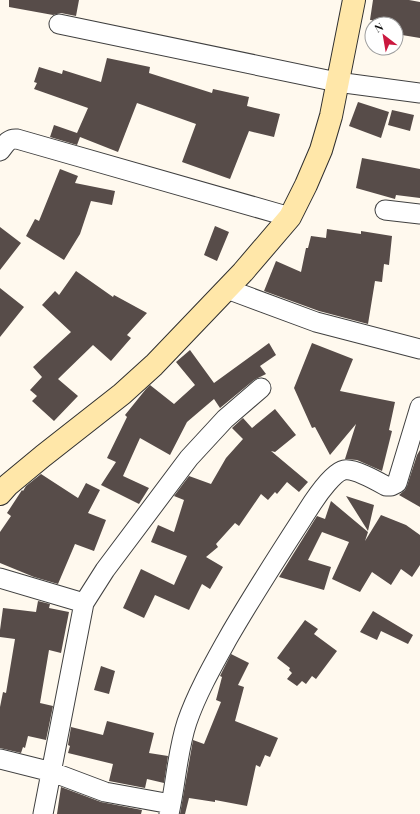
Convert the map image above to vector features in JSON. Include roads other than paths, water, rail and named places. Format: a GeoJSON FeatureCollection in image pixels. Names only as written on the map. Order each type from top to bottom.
{"type":"FeatureCollection","features":[{"type":"Feature","properties":{"kind":"street"},"geometry":{"type":"LineString","coordinates":[[0,494],[8,485],[122,394],[154,365],[227,289],[290,217],[321,150],[331,116],[354,0]]}},
{"type":"Feature","properties":{"kind":"street"},"geometry":{"type":"LineString","coordinates":[[59,24],[338,82],[420,93]]}},
{"type":"Feature","properties":{"kind":"street"},"geometry":{"type":"LineString","coordinates":[[0,151],[8,141],[17,139],[290,217]]}},
{"type":"Feature","properties":{"kind":"street"},"geometry":{"type":"LineString","coordinates":[[385,210],[420,214]]}},
{"type":"Feature","properties":{"kind":"street"},"geometry":{"type":"LineString","coordinates":[[227,289],[316,322],[420,349]]}},
{"type":"Feature","properties":{"kind":"street"},"geometry":{"type":"LineString","coordinates":[[43,814],[84,603],[105,570],[189,458],[224,419],[261,388]]}},
{"type":"Feature","properties":{"kind":"street"},"geometry":{"type":"LineString","coordinates":[[0,759],[52,772],[105,792],[170,809],[181,744],[196,699],[216,659],[243,612],[313,502],[337,474],[344,470],[355,471],[386,486],[391,486],[397,483],[420,407]]}},
{"type":"Feature","properties":{"kind":"street"},"geometry":{"type":"LineString","coordinates":[[0,578],[84,603]]}}]}
